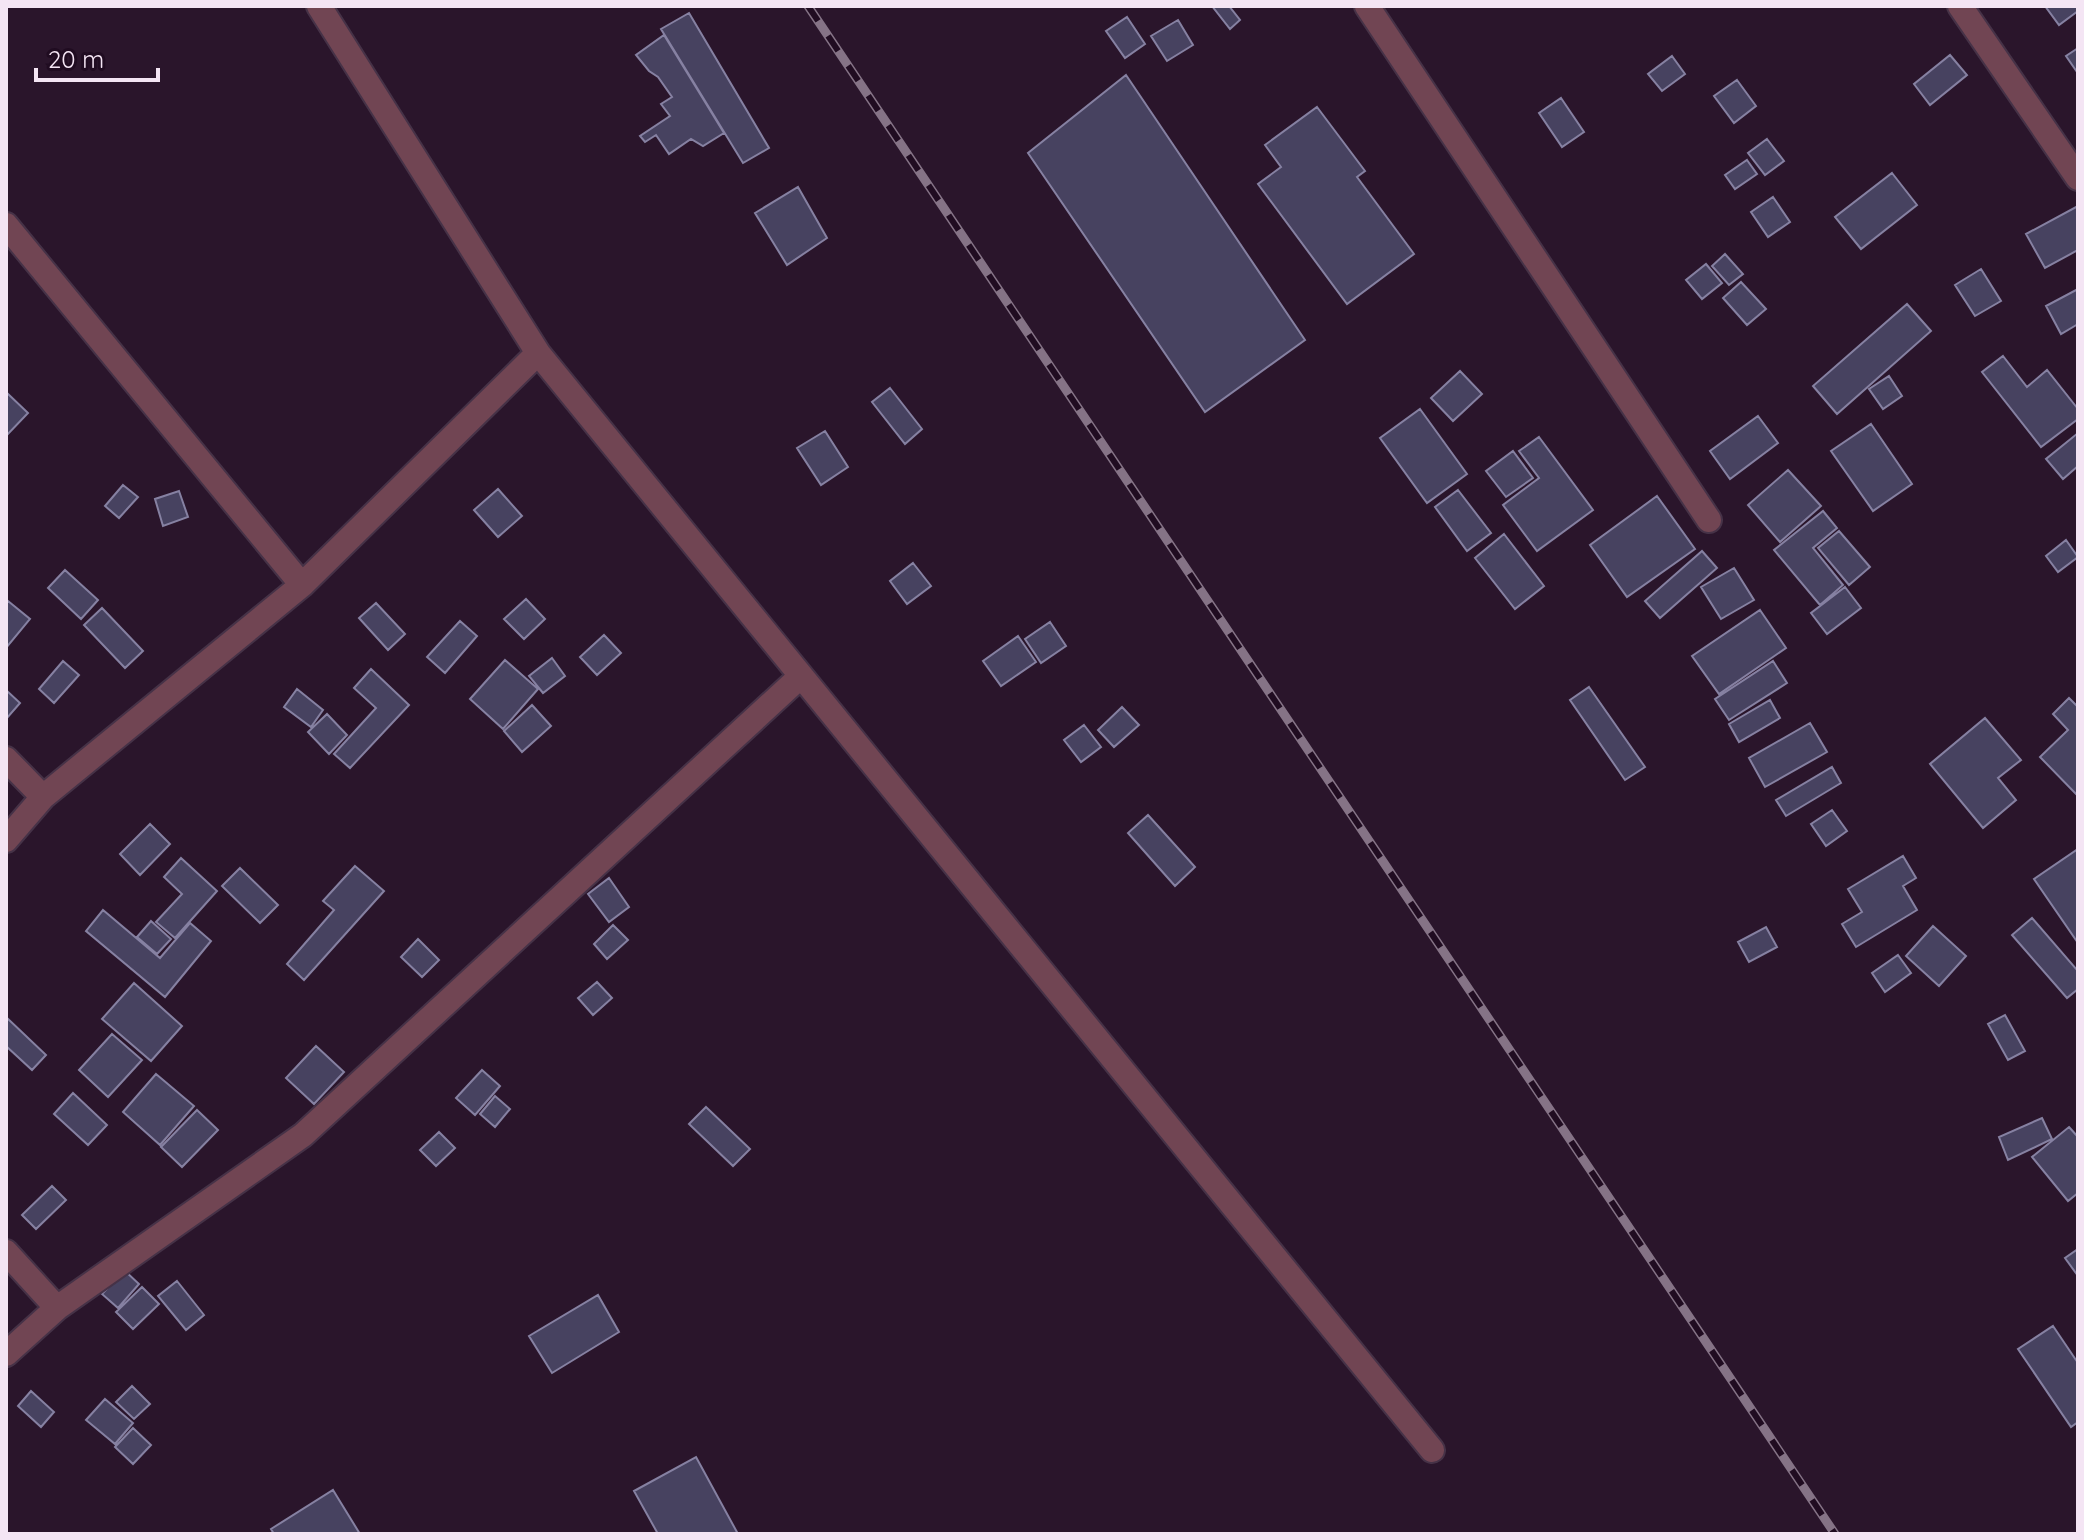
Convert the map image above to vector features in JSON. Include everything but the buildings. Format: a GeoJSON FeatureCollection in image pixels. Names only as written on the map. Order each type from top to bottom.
{"type":"FeatureCollection","features":[{"type":"Feature","properties":{"kind":"street"},"geometry":{"type":"LineString","coordinates":[[319,6],[538,353],[1432,1450]]}},
{"type":"Feature","properties":{"kind":"street"},"geometry":{"type":"LineString","coordinates":[[1367,6],[1709,520]]}},
{"type":"Feature","properties":{"kind":"street"},"geometry":{"type":"LineString","coordinates":[[1960,6],[2078,178]]}},
{"type":"Feature","properties":{"kind":"street"},"geometry":{"type":"LineString","coordinates":[[6,225],[302,585]]}},
{"type":"Feature","properties":{"kind":"street"},"geometry":{"type":"LineString","coordinates":[[6,840],[43,797],[302,585],[538,353]]}},
{"type":"Feature","properties":{"kind":"street"},"geometry":{"type":"LineString","coordinates":[[6,1354],[57,1308],[303,1135],[801,676]]}},
{"type":"Feature","properties":{"kind":"street"},"geometry":{"type":"LineString","coordinates":[[6,759],[43,797]]}},
{"type":"Feature","properties":{"kind":"street"},"geometry":{"type":"LineString","coordinates":[[6,1252],[57,1308]]}},
{"type":"Feature","properties":{"kind":"railway"},"geometry":{"type":"LineString","coordinates":[[808,6],[1835,1534]]}}]}
